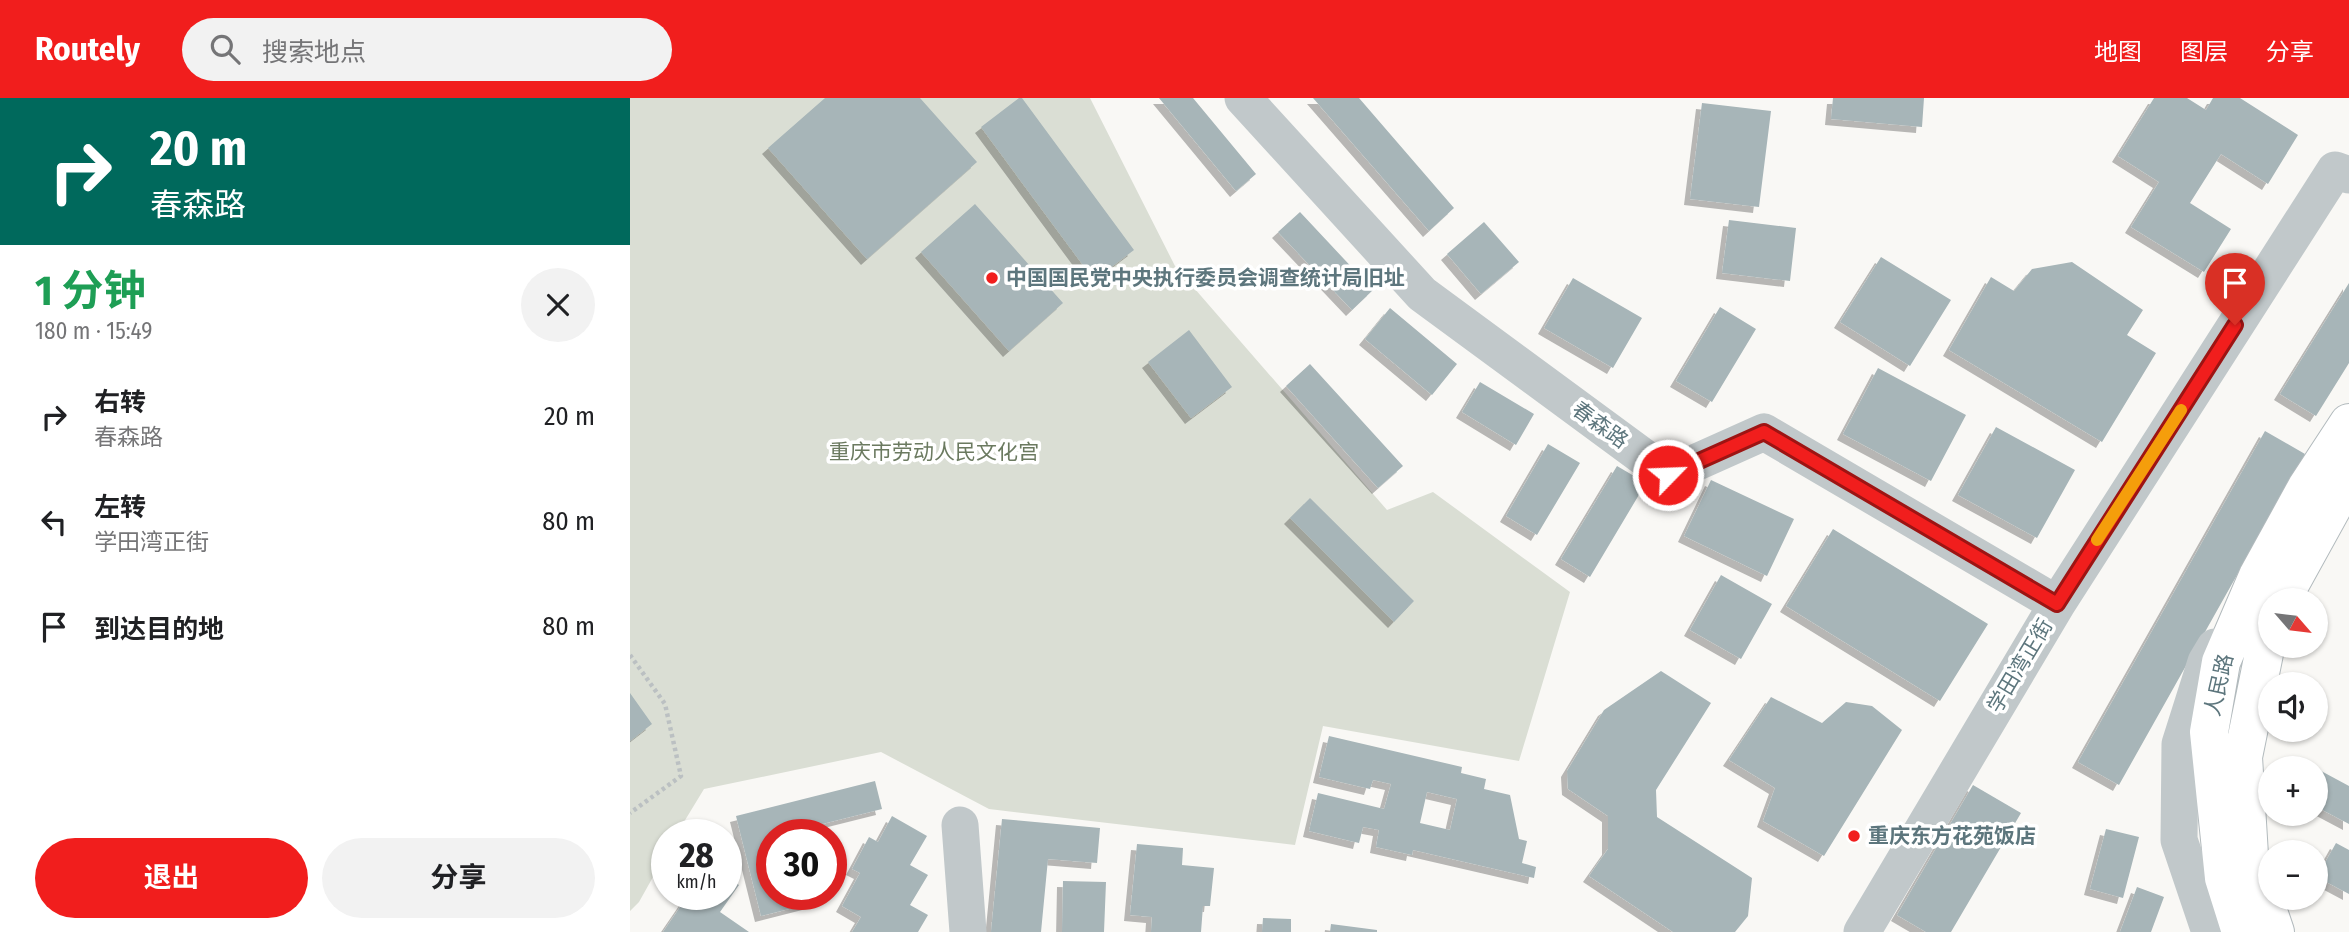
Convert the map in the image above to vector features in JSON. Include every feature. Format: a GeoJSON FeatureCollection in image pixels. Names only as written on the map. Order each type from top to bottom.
{"type":"FeatureCollection","features":[{"type":"Feature","properties":{"kind":"main road","name":"人民路"},"geometry":{"type":"LineString","coordinates":[[2241,932],[2224,878],[2208,732],[2221,662],[2258,576],[2307,487],[2349,423]]}},
{"type":"Feature","properties":{"kind":"main road"},"geometry":{"type":"LineString","coordinates":[[2288,588],[2349,477]]}},
{"type":"Feature","properties":{"kind":"main road","name":"人民路"},"geometry":{"type":"LineString","coordinates":[[2263,658],[2243,757],[2249,855],[2275,932]]}},
{"type":"Feature","properties":{"kind":"street","name":"春森路"},"geometry":{"type":"LineString","coordinates":[[1243,98],[1422,294],[1668,475],[1764,432],[2057,604]]}},
{"type":"Feature","properties":{"kind":"street","name":"学田湾正街"},"geometry":{"type":"LineString","coordinates":[[1863,932],[2057,604],[2335,170],[2349,175]]}},
{"type":"Feature","properties":{"kind":"street"},"geometry":{"type":"LineString","coordinates":[[2210,932],[2179,840],[2180,744],[2206,663],[2307,487]]}},
{"type":"Feature","properties":{"kind":"street"},"geometry":{"type":"LineString","coordinates":[[960,825],[968,932]]}},
{"type":"Feature","properties":{"kind":"path"},"geometry":{"type":"LineString","coordinates":[[630,655],[665,704],[681,776],[630,813]]}},
{"type":"Feature","properties":{"kind":"green space","name":"重庆市劳动人民文化宫"},"geometry":{"type":"Polygon","coordinates":[[[630,98],[1090,98],[1175,266],[1387,510],[1433,492],[1570,592],[1519,761],[1323,726],[1295,845],[989,809],[881,752],[704,789],[686,819],[651,819],[651,881],[639,902],[630,911],[630,98]]]}},
{"type":"Feature","properties":{"kind":"building"},"geometry":{"type":"Polygon","coordinates":[[[825,98],[920,98],[977,162],[867,259],[768,148],[825,98]]]}},
{"type":"Feature","properties":{"kind":"building"},"geometry":{"type":"Polygon","coordinates":[[[1022,98],[1134,250],[1094,280],[981,127],[1022,98]]]}},
{"type":"Feature","properties":{"kind":"building"},"geometry":{"type":"Polygon","coordinates":[[[1159,98],[1193,98],[1256,174],[1236,191],[1159,98]]]}},
{"type":"Feature","properties":{"kind":"building"},"geometry":{"type":"Polygon","coordinates":[[[1313,98],[1359,98],[1454,208],[1429,231],[1313,98]]]}},
{"type":"Feature","properties":{"kind":"building"},"geometry":{"type":"Polygon","coordinates":[[[1833,98],[1924,98],[1922,127],[1831,119],[1833,98]]]}},
{"type":"Feature","properties":{"kind":"building"},"geometry":{"type":"Polygon","coordinates":[[[2154,98],[2187,98],[2206,110],[2213,98],[2240,98],[2298,135],[2268,184],[2221,154],[2190,203],[2231,229],[2204,272],[2131,227],[2159,182],[2118,156],[2154,98]]]}},
{"type":"Feature","properties":{"kind":"building"},"geometry":{"type":"Polygon","coordinates":[[[1702,103],[1771,111],[1759,207],[1690,199],[1702,103]]]}},
{"type":"Feature","properties":{"kind":"building","name":"中国国民党中央执行委员会调查统计局旧址"},"geometry":{"type":"Polygon","coordinates":[[[975,204],[1063,303],[1009,351],[921,252],[975,204]]]}},
{"type":"Feature","properties":{"kind":"building"},"geometry":{"type":"Polygon","coordinates":[[[1300,212],[1373,290],[1352,310],[1278,232],[1300,212]]]}},
{"type":"Feature","properties":{"kind":"building"},"geometry":{"type":"Polygon","coordinates":[[[1729,220],[1796,228],[1790,281],[1722,273],[1729,220]]]}},
{"type":"Feature","properties":{"kind":"building"},"geometry":{"type":"Polygon","coordinates":[[[1484,222],[1519,262],[1481,294],[1447,254],[1484,222]]]}},
{"type":"Feature","properties":{"kind":"building"},"geometry":{"type":"Polygon","coordinates":[[[1881,257],[1951,300],[1910,366],[1840,322],[1881,257]]]}},
{"type":"Feature","properties":{"kind":"building"},"geometry":{"type":"Polygon","coordinates":[[[2072,262],[2143,310],[2127,335],[2156,353],[2102,442],[1949,350],[1991,277],[2014,291],[2032,269],[2072,262]]]}},
{"type":"Feature","properties":{"kind":"building"},"geometry":{"type":"Polygon","coordinates":[[[1573,278],[1642,318],[1613,368],[1544,328],[1573,278]]]}},
{"type":"Feature","properties":{"kind":"building"},"geometry":{"type":"Polygon","coordinates":[[[2349,283],[2349,363],[2316,416],[2280,394],[2349,283]]]}},
{"type":"Feature","properties":{"kind":"building"},"geometry":{"type":"Polygon","coordinates":[[[1720,307],[1756,329],[1712,402],[1676,381],[1720,307]]]}},
{"type":"Feature","properties":{"kind":"building"},"geometry":{"type":"Polygon","coordinates":[[[1390,308],[1457,364],[1432,395],[1365,339],[1390,308]]]}},
{"type":"Feature","properties":{"kind":"building"},"geometry":{"type":"Polygon","coordinates":[[[1189,330],[1232,387],[1191,418],[1148,362],[1189,330]]]}},
{"type":"Feature","properties":{"kind":"building"},"geometry":{"type":"Polygon","coordinates":[[[1310,364],[1403,466],[1378,488],[1286,386],[1310,364]]]}},
{"type":"Feature","properties":{"kind":"building"},"geometry":{"type":"Polygon","coordinates":[[[1878,368],[1966,415],[1931,481],[1843,434],[1878,368]]]}},
{"type":"Feature","properties":{"kind":"building"},"geometry":{"type":"Polygon","coordinates":[[[1480,382],[1534,414],[1516,445],[1462,412],[1480,382]]]}},
{"type":"Feature","properties":{"kind":"building"},"geometry":{"type":"Polygon","coordinates":[[[1996,427],[2075,470],[2037,538],[1958,495],[1996,427]]]}},
{"type":"Feature","properties":{"kind":"building"},"geometry":{"type":"Polygon","coordinates":[[[2265,431],[2305,454],[2119,785],[2078,762],[2265,431]]]}},
{"type":"Feature","properties":{"kind":"building"},"geometry":{"type":"Polygon","coordinates":[[[1548,444],[1580,463],[1537,535],[1506,516],[1548,444]]]}},
{"type":"Feature","properties":{"kind":"building"},"geometry":{"type":"Polygon","coordinates":[[[1617,466],[1646,483],[1590,577],[1561,559],[1617,466]]]}},
{"type":"Feature","properties":{"kind":"building"},"geometry":{"type":"Polygon","coordinates":[[[1711,480],[1794,519],[1767,576],[1684,536],[1711,480]]]}},
{"type":"Feature","properties":{"kind":"building"},"geometry":{"type":"Polygon","coordinates":[[[1310,498],[1414,601],[1394,622],[1290,518],[1310,498]]]}},
{"type":"Feature","properties":{"kind":"building"},"geometry":{"type":"Polygon","coordinates":[[[1833,529],[1988,624],[1940,701],[1786,606],[1833,529]]]}},
{"type":"Feature","properties":{"kind":"building"},"geometry":{"type":"Polygon","coordinates":[[[1721,575],[1772,604],[1741,659],[1690,630],[1721,575]]]}},
{"type":"Feature","properties":{"kind":"building"},"geometry":{"type":"Polygon","coordinates":[[[1661,671],[1711,703],[1656,790],[1657,817],[1752,878],[1748,916],[1735,932],[1673,932],[1589,876],[1608,849],[1608,816],[1568,789],[1567,771],[1604,710],[1661,671]]]}},
{"type":"Feature","properties":{"kind":"building"},"geometry":{"type":"Polygon","coordinates":[[[630,693],[652,724],[630,741],[630,693]]]}},
{"type":"Feature","properties":{"kind":"building"},"geometry":{"type":"Polygon","coordinates":[[[1771,697],[1822,723],[1846,702],[1872,706],[1902,730],[1824,856],[1763,821],[1775,788],[1729,760],[1771,697]]]}},
{"type":"Feature","properties":{"kind":"building"},"geometry":{"type":"Polygon","coordinates":[[[1329,736],[1462,767],[1461,773],[1486,779],[1484,789],[1510,795],[1519,839],[1527,841],[1522,863],[1536,867],[1534,878],[1413,850],[1412,855],[1376,847],[1379,830],[1363,827],[1359,843],[1309,831],[1318,793],[1384,809],[1391,784],[1373,780],[1370,789],[1319,777],[1329,736]],[[1427,792],[1420,823],[1450,830],[1457,799],[1427,792]]]}},
{"type":"Feature","properties":{"kind":"building"},"geometry":{"type":"Polygon","coordinates":[[[2328,775],[2349,786],[2349,824],[2328,813],[2328,775]]]}},
{"type":"Feature","properties":{"kind":"building"},"geometry":{"type":"Polygon","coordinates":[[[875,781],[882,809],[842,819],[756,819],[756,896],[742,840],[742,819],[737,819],[736,816],[875,781]]]}},
{"type":"Feature","properties":{"kind":"building"},"geometry":{"type":"Polygon","coordinates":[[[1973,785],[2021,813],[1951,932],[1926,932],[1897,915],[1973,785]]]}},
{"type":"Feature","properties":{"kind":"building"},"geometry":{"type":"Polygon","coordinates":[[[892,816],[927,836],[910,865],[928,875],[910,905],[928,915],[918,932],[852,932],[861,917],[847,909],[847,897],[860,873],[852,869],[869,837],[878,842],[892,816]]]}},
{"type":"Feature","properties":{"kind":"building"},"geometry":{"type":"Polygon","coordinates":[[[1002,819],[1100,828],[1097,863],[1048,859],[1041,932],[991,932],[1002,819]]]}},
{"type":"Feature","properties":{"kind":"building"},"geometry":{"type":"Polygon","coordinates":[[[2106,829],[2139,837],[2123,898],[2090,889],[2106,829]]]}},
{"type":"Feature","properties":{"kind":"building"},"geometry":{"type":"Polygon","coordinates":[[[2336,843],[2349,850],[2349,894],[2328,883],[2328,857],[2336,843]]]}},
{"type":"Feature","properties":{"kind":"building"},"geometry":{"type":"Polygon","coordinates":[[[1137,844],[1183,848],[1182,865],[1214,868],[1210,906],[1203,906],[1201,932],[1151,932],[1152,917],[1130,915],[1137,844]]]}},
{"type":"Feature","properties":{"kind":"building"},"geometry":{"type":"Polygon","coordinates":[[[1063,881],[1106,882],[1104,932],[1062,932],[1063,881]]]}},
{"type":"Feature","properties":{"kind":"building"},"geometry":{"type":"Polygon","coordinates":[[[2137,887],[2164,897],[2151,932],[2120,932],[2137,887]]]}},
{"type":"Feature","properties":{"kind":"building"},"geometry":{"type":"Polygon","coordinates":[[[678,910],[721,910],[720,912],[749,932],[663,932],[678,910]]]}},
{"type":"Feature","properties":{"kind":"building"},"geometry":{"type":"Polygon","coordinates":[[[760,910],[785,910],[761,916],[760,910]]]}},
{"type":"Feature","properties":{"kind":"building"},"geometry":{"type":"Polygon","coordinates":[[[1263,918],[1291,919],[1291,932],[1262,932],[1263,918]]]}},
{"type":"Feature","properties":{"kind":"building"},"geometry":{"type":"Polygon","coordinates":[[[1331,924],[1377,930],[1377,932],[1330,932],[1331,924]]]}},
{"type":"Feature","properties":{"kind":"slow traffic"},"geometry":{"type":"LineString","coordinates":[[2097,540],[2181,410]]}},
{"type":"Feature","properties":{"kind":"place","name":"中国国民党中央执行委员会调查统计局旧址"},"geometry":{"type":"Point","coordinates":[992,278]}},
{"type":"Feature","properties":{"kind":"place","name":"重庆东方花苑饭店"},"geometry":{"type":"Point","coordinates":[1854,836]}},
{"type":"Feature","properties":{"kind":"route"},"geometry":{"type":"LineString","coordinates":[[1668,475],[1764,432],[2057,604],[2235,325]]}}]}
